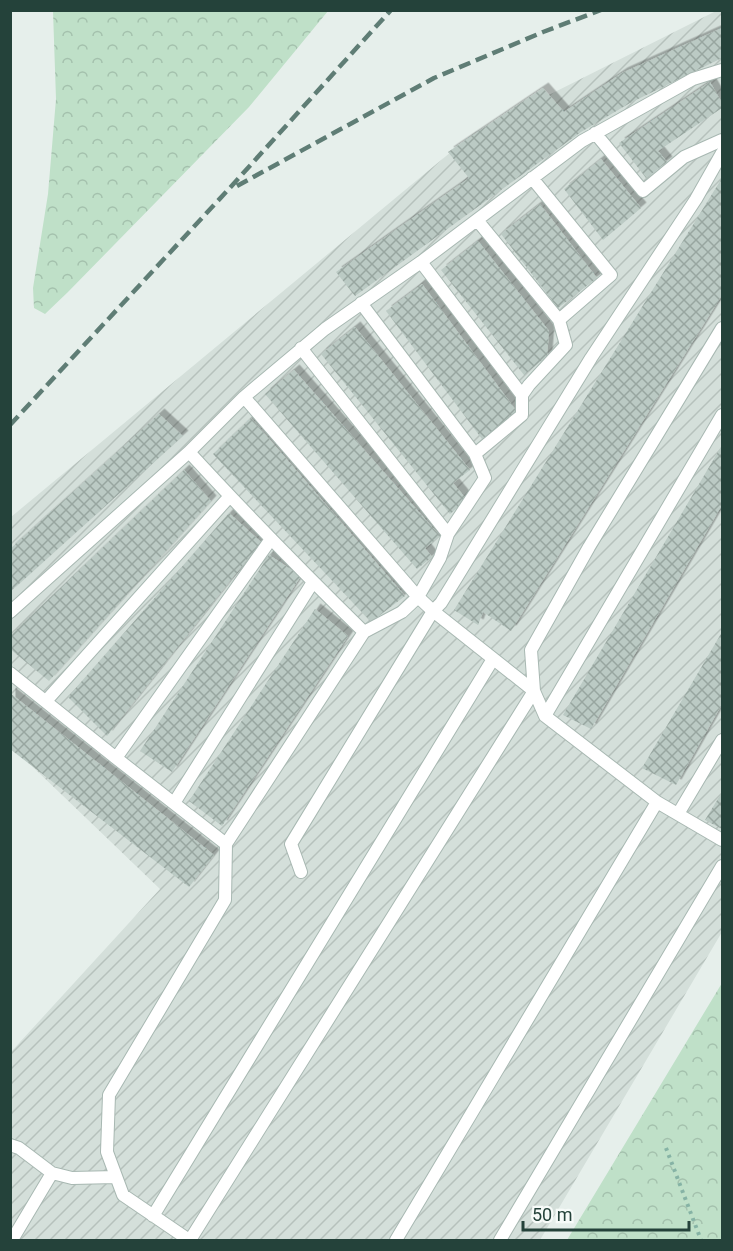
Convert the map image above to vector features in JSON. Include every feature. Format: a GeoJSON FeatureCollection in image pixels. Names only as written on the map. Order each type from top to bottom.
{"type":"FeatureCollection","features":[{"type":"Feature","properties":{"kind":"lane"},"geometry":{"type":"LineString","coordinates":[[10,612],[189,452],[244,397],[325,329],[421,262],[582,141],[693,79],[723,70]]}},
{"type":"Feature","properties":{"kind":"lane"},"geometry":{"type":"LineString","coordinates":[[595,133],[644,191],[684,157],[723,140]]}},
{"type":"Feature","properties":{"kind":"lane"},"geometry":{"type":"LineString","coordinates":[[301,872],[291,844],[591,358],[696,199],[723,153]]}},
{"type":"Feature","properties":{"kind":"lane"},"geometry":{"type":"LineString","coordinates":[[532,178],[611,274],[559,320]]}},
{"type":"Feature","properties":{"kind":"lane"},"geometry":{"type":"LineString","coordinates":[[475,454],[522,415],[522,395],[528,385],[566,345],[559,320],[477,220]]}},
{"type":"Feature","properties":{"kind":"lane"},"geometry":{"type":"LineString","coordinates":[[421,262],[522,395]]}},
{"type":"Feature","properties":{"kind":"lane"},"geometry":{"type":"LineString","coordinates":[[361,303],[475,454],[485,478],[448,534],[440,558],[418,597],[402,612],[364,632],[226,844],[225,900],[110,1095],[107,1152],[123,1195],[189,1240],[534,692]]}},
{"type":"Feature","properties":{"kind":"lane"},"geometry":{"type":"LineString","coordinates":[[723,328],[589,547],[531,650],[534,692],[546,716],[657,802],[723,840]]}},
{"type":"Feature","properties":{"kind":"lane"},"geometry":{"type":"LineString","coordinates":[[301,348],[448,534]]}},
{"type":"Feature","properties":{"kind":"lane"},"geometry":{"type":"LineString","coordinates":[[244,397],[418,597],[534,692]]}},
{"type":"Feature","properties":{"kind":"lane"},"geometry":{"type":"LineString","coordinates":[[546,716],[723,415]]}},
{"type":"Feature","properties":{"kind":"lane"},"geometry":{"type":"LineString","coordinates":[[189,452],[271,539],[364,632]]}},
{"type":"Feature","properties":{"kind":"lane"},"geometry":{"type":"LineString","coordinates":[[46,701],[230,496]]}},
{"type":"Feature","properties":{"kind":"lane"},"geometry":{"type":"LineString","coordinates":[[116,758],[271,539]]}},
{"type":"Feature","properties":{"kind":"lane"},"geometry":{"type":"LineString","coordinates":[[174,803],[313,582]]}},
{"type":"Feature","properties":{"kind":"lane"},"geometry":{"type":"LineString","coordinates":[[153,1216],[493,659]]}},
{"type":"Feature","properties":{"kind":"lane"},"geometry":{"type":"LineString","coordinates":[[10,673],[226,844]]}},
{"type":"Feature","properties":{"kind":"lane"},"geometry":{"type":"LineString","coordinates":[[678,814],[723,740]]}},
{"type":"Feature","properties":{"kind":"lane"},"geometry":{"type":"LineString","coordinates":[[396,1240],[657,802]]}},
{"type":"Feature","properties":{"kind":"lane"},"geometry":{"type":"LineString","coordinates":[[500,1240],[723,866]]}},
{"type":"Feature","properties":{"kind":"lane"},"geometry":{"type":"LineString","coordinates":[[10,1145],[19,1148],[52,1173],[72,1178],[116,1177]]}},
{"type":"Feature","properties":{"kind":"lane"},"geometry":{"type":"LineString","coordinates":[[12,1240],[52,1173]]}},
{"type":"Feature","properties":{"kind":"path"},"geometry":{"type":"LineString","coordinates":[[666,1148],[700,1240]]}},
{"type":"Feature","properties":{"kind":"shaded area"},"geometry":{"type":"Polygon","coordinates":[[[716,11],[722,11],[722,932],[540,1240],[11,1240],[10,1053],[160,889],[11,746],[11,517],[475,132],[716,11]]]}},
{"type":"Feature","properties":{"kind":"green space"},"geometry":{"type":"Polygon","coordinates":[[[53,11],[328,11],[249,107],[45,314],[34,308],[33,288],[48,194],[56,99],[53,11]]]}},
{"type":"Feature","properties":{"kind":"green space"},"geometry":{"type":"Polygon","coordinates":[[[722,983],[722,1240],[567,1240],[722,983]]]}},
{"type":"Feature","properties":{"kind":"building"},"geometry":{"type":"Polygon","coordinates":[[[722,28],[722,58],[630,103],[581,132],[355,296],[336,272],[469,178],[448,152],[543,88],[564,112],[622,73],[722,28]]]}},
{"type":"Feature","properties":{"kind":"building"},"geometry":{"type":"Polygon","coordinates":[[[710,82],[722,103],[722,108],[658,151],[667,162],[646,178],[619,143],[710,82]]]}},
{"type":"Feature","properties":{"kind":"building"},"geometry":{"type":"Polygon","coordinates":[[[601,159],[641,208],[603,240],[564,189],[601,159]]]}},
{"type":"Feature","properties":{"kind":"building"},"geometry":{"type":"Polygon","coordinates":[[[722,178],[722,295],[511,631],[483,612],[478,625],[454,610],[722,178]]]}},
{"type":"Feature","properties":{"kind":"building"},"geometry":{"type":"Polygon","coordinates":[[[540,204],[597,278],[558,308],[501,234],[540,204]]]}},
{"type":"Feature","properties":{"kind":"building"},"geometry":{"type":"Polygon","coordinates":[[[478,241],[549,331],[547,356],[524,375],[441,270],[478,241]]]}},
{"type":"Feature","properties":{"kind":"building"},"geometry":{"type":"Polygon","coordinates":[[[422,284],[518,413],[482,439],[386,311],[422,284]]]}},
{"type":"Feature","properties":{"kind":"building"},"geometry":{"type":"Polygon","coordinates":[[[355,327],[470,470],[453,483],[467,500],[450,514],[321,354],[355,327]]]}},
{"type":"Feature","properties":{"kind":"building"},"geometry":{"type":"Polygon","coordinates":[[[294,370],[440,536],[425,548],[432,557],[417,569],[265,394],[294,370]]]}},
{"type":"Feature","properties":{"kind":"building"},"geometry":{"type":"Polygon","coordinates":[[[159,414],[183,436],[10,592],[10,549],[159,414]]]}},
{"type":"Feature","properties":{"kind":"building"},"geometry":{"type":"Polygon","coordinates":[[[251,418],[405,596],[371,622],[213,454],[251,418]]]}},
{"type":"Feature","properties":{"kind":"building"},"geometry":{"type":"Polygon","coordinates":[[[722,445],[722,505],[591,729],[563,715],[722,445]]]}},
{"type":"Feature","properties":{"kind":"building"},"geometry":{"type":"Polygon","coordinates":[[[184,470],[211,501],[49,681],[10,649],[10,636],[184,470]]]}},
{"type":"Feature","properties":{"kind":"building"},"geometry":{"type":"Polygon","coordinates":[[[229,513],[261,542],[107,736],[68,697],[229,513]]]}},
{"type":"Feature","properties":{"kind":"building"},"geometry":{"type":"Polygon","coordinates":[[[269,555],[301,576],[172,772],[140,751],[269,555]]]}},
{"type":"Feature","properties":{"kind":"building"},"geometry":{"type":"Polygon","coordinates":[[[315,609],[348,636],[222,826],[189,801],[315,609]]]}},
{"type":"Feature","properties":{"kind":"building"},"geometry":{"type":"Polygon","coordinates":[[[722,632],[722,704],[676,785],[642,768],[722,632]]]}},
{"type":"Feature","properties":{"kind":"building"},"geometry":{"type":"Polygon","coordinates":[[[10,693],[214,855],[189,887],[10,749],[10,693]]]}},
{"type":"Feature","properties":{"kind":"building"},"geometry":{"type":"Polygon","coordinates":[[[722,792],[722,829],[705,820],[722,792]]]}},
{"type":"Feature","properties":{"kind":"railway"},"geometry":{"type":"LineString","coordinates":[[10,425],[391,10]]}},
{"type":"Feature","properties":{"kind":"railway"},"geometry":{"type":"LineString","coordinates":[[237,186],[434,78],[601,10]]}}]}
